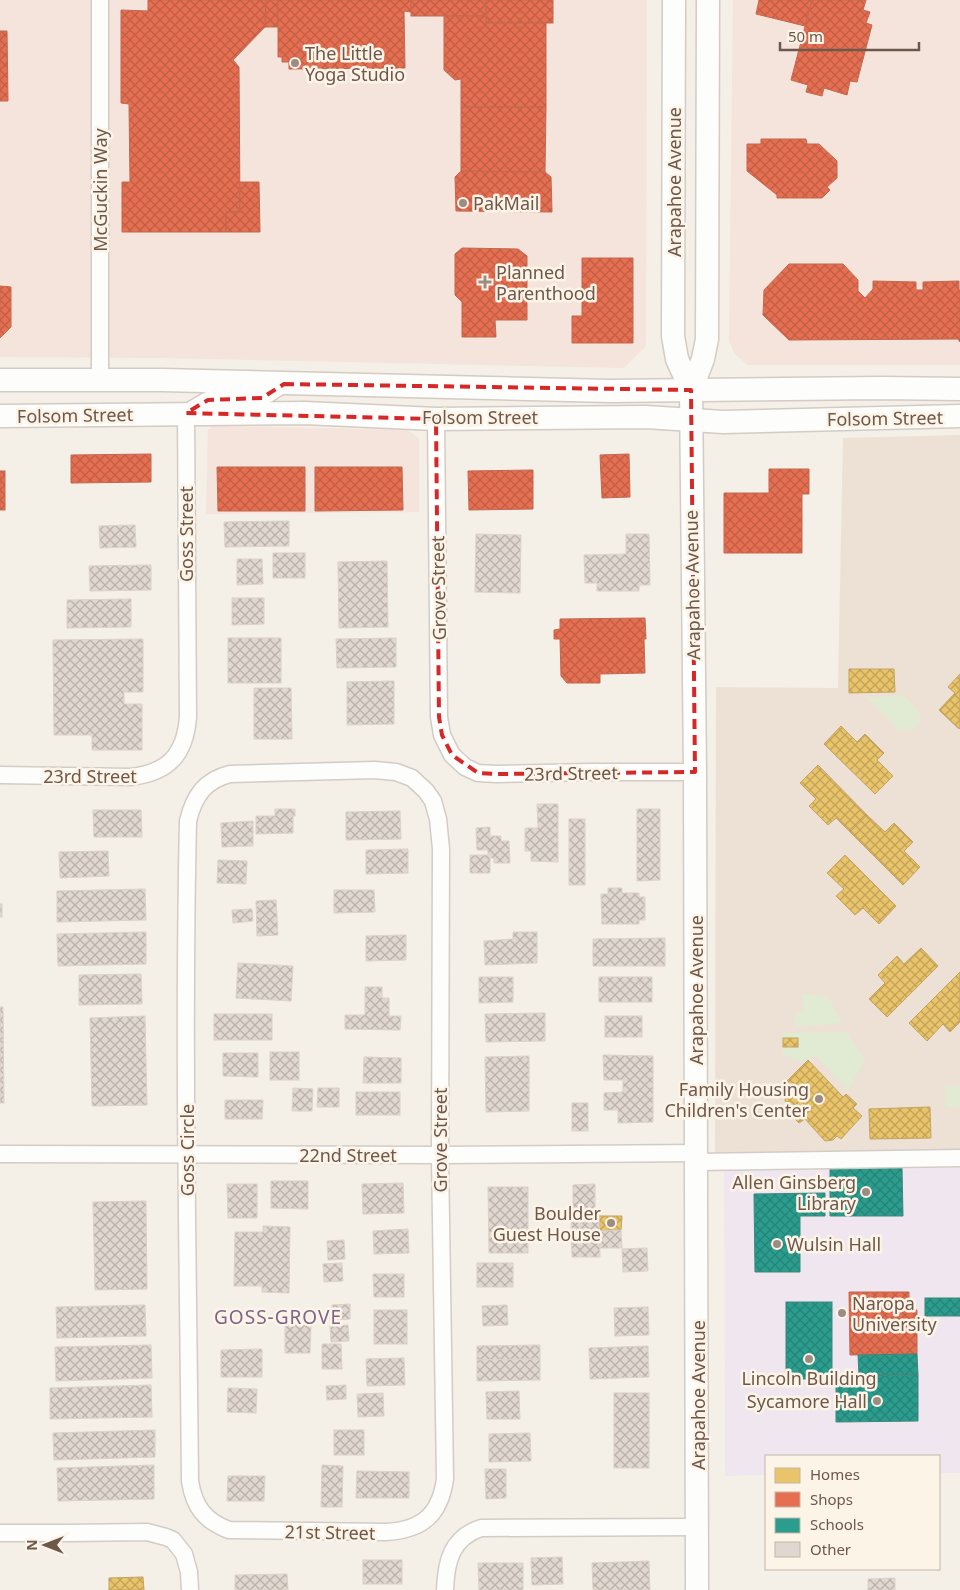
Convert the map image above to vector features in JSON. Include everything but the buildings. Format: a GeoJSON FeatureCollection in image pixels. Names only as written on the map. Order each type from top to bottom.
{"type":"FeatureCollection","features":[{"type":"Feature","properties":{"kind":"main road","name":"Arapahoe Avenue"},"geometry":{"type":"LineString","coordinates":[[674,0],[673,336],[677,359],[691,390]]}},
{"type":"Feature","properties":{"kind":"main road","name":"Arapahoe Avenue"},"geometry":{"type":"LineString","coordinates":[[697,1590],[697,1158],[691,390],[703,359],[707,339],[708,0]]}},
{"type":"Feature","properties":{"kind":"main road","name":"Folsom Street"},"geometry":{"type":"LineString","coordinates":[[0,380],[100,380],[600,391],[960,389]]}},
{"type":"Feature","properties":{"kind":"main road","name":"Folsom Street"},"geometry":{"type":"LineString","coordinates":[[0,416],[305,413],[436,419],[646,417],[723,422],[960,416]]}},
{"type":"Feature","properties":{"kind":"street","name":"McGuckin Way"},"geometry":{"type":"LineString","coordinates":[[100,0],[100,380]]}},
{"type":"Feature","properties":{"kind":"street"},"geometry":{"type":"LineString","coordinates":[[186,413],[208,400],[262,398],[284,384]]}},
{"type":"Feature","properties":{"kind":"street","name":"Goss Street"},"geometry":{"type":"LineString","coordinates":[[174,758],[183,742],[187,730],[188,716],[186,413]]}},
{"type":"Feature","properties":{"kind":"street","name":"Grove Street"},"geometry":{"type":"LineString","coordinates":[[436,419],[439,717],[442,735],[452,755]]}},
{"type":"Feature","properties":{"kind":"street","name":"23rd Street"},"geometry":{"type":"LineString","coordinates":[[452,755],[465,767],[478,773],[695,772]]}},
{"type":"Feature","properties":{"kind":"street","name":"23rd Street"},"geometry":{"type":"LineString","coordinates":[[0,776],[130,777],[148,775],[174,758]]}},
{"type":"Feature","properties":{"kind":"street","name":"Grove Street"},"geometry":{"type":"LineString","coordinates":[[210,783],[230,774],[375,770],[404,774],[412,778],[426,791],[435,806],[441,849],[440,1155],[445,1479],[444,1492],[440,1500]]}},
{"type":"Feature","properties":{"kind":"street","name":"Goss Circle"},"geometry":{"type":"LineString","coordinates":[[208,1518],[200,1512],[192,1496],[190,1481],[186,1154],[186,912],[188,821],[191,807],[196,797],[210,783]]}},
{"type":"Feature","properties":{"kind":"street","name":"22nd Street"},"geometry":{"type":"LineString","coordinates":[[0,1154],[960,1158]]}},
{"type":"Feature","properties":{"kind":"street","name":"21st Street"},"geometry":{"type":"LineString","coordinates":[[208,1518],[217,1526],[229,1530],[399,1532],[425,1521],[437,1508],[440,1500]]}},
{"type":"Feature","properties":{"kind":"street"},"geometry":{"type":"LineString","coordinates":[[444,1590],[450,1554],[455,1546],[472,1531],[490,1527],[697,1527]]}},
{"type":"Feature","properties":{"kind":"street"},"geometry":{"type":"LineString","coordinates":[[0,1533],[146,1532],[173,1540],[184,1554],[190,1572],[190,1590]]}},
{"type":"Feature","properties":{"kind":"highlighted area"},"geometry":{"type":"Polygon","coordinates":[[[284,384],[691,390],[695,772],[478,773],[452,755],[442,735],[439,717],[436,419],[186,413],[208,400],[262,398],[284,384]]]}},
{"type":"Feature","properties":{"kind":"shaded area"},"geometry":{"type":"Polygon","coordinates":[[[0,0],[647,0],[646,346],[624,368],[163,358],[0,357],[0,0]]]}},
{"type":"Feature","properties":{"kind":"shaded area"},"geometry":{"type":"Polygon","coordinates":[[[733,0],[960,0],[960,365],[748,365],[735,354],[729,341],[733,0]]]}},
{"type":"Feature","properties":{"kind":"shaded area"},"geometry":{"type":"Polygon","coordinates":[[[213,426],[408,430],[419,439],[419,512],[206,514],[208,430],[213,426]]]}},
{"type":"Feature","properties":{"kind":"shaded area"},"geometry":{"type":"Polygon","coordinates":[[[960,435],[960,1151],[715,1155],[716,687],[838,688],[843,438],[960,435]]]}},
{"type":"Feature","properties":{"kind":"shaded area","name":"Naropa University"},"geometry":{"type":"Polygon","coordinates":[[[960,1168],[960,1473],[940,1473],[940,1455],[765,1455],[765,1475],[725,1476],[724,1170],[960,1168]]]}},
{"type":"Feature","properties":{"kind":"green space"},"geometry":{"type":"Polygon","coordinates":[[[904,696],[917,710],[920,717],[916,727],[908,730],[899,730],[866,697],[904,696]]]}},
{"type":"Feature","properties":{"kind":"green space"},"geometry":{"type":"Polygon","coordinates":[[[802,994],[825,996],[831,1002],[842,1023],[798,1027],[793,1018],[803,1009],[802,994]]]}},
{"type":"Feature","properties":{"kind":"green space"},"geometry":{"type":"Polygon","coordinates":[[[846,1032],[865,1060],[848,1090],[815,1055],[805,1063],[783,1055],[783,1033],[846,1032]]]}},
{"type":"Feature","properties":{"kind":"green space"},"geometry":{"type":"Polygon","coordinates":[[[946,1086],[960,1086],[960,1107],[946,1107],[946,1086]]]}},
{"type":"Feature","properties":{"kind":"place","name":"The Little Yoga Studio"},"geometry":{"type":"Point","coordinates":[295,63]}},
{"type":"Feature","properties":{"kind":"place","name":"PakMail"},"geometry":{"type":"Point","coordinates":[463,203]}},
{"type":"Feature","properties":{"kind":"place","name":"Planned Parenthood"},"geometry":{"type":"Point","coordinates":[485,282]}},
{"type":"Feature","properties":{"kind":"place","name":"Family Housing Children's Center"},"geometry":{"type":"Point","coordinates":[819,1099]}},
{"type":"Feature","properties":{"kind":"place","name":"Allen Ginsberg Library"},"geometry":{"type":"Point","coordinates":[866,1192]}},
{"type":"Feature","properties":{"kind":"place","name":"Boulder Guest House"},"geometry":{"type":"Point","coordinates":[611,1223]}},
{"type":"Feature","properties":{"kind":"place","name":"Wulsin Hall"},"geometry":{"type":"Point","coordinates":[777,1244]}},
{"type":"Feature","properties":{"kind":"place","name":"Naropa University"},"geometry":{"type":"Point","coordinates":[842,1313]}},
{"type":"Feature","properties":{"kind":"place","name":"Lincoln Building"},"geometry":{"type":"Point","coordinates":[809,1359]}},
{"type":"Feature","properties":{"kind":"place","name":"Sycamore Hall"},"geometry":{"type":"Point","coordinates":[877,1401]}},
{"type":"Feature","properties":{"kind":"district","name":"GOSS-GROVE"},"geometry":{"type":"Point","coordinates":[278,1317]}}]}
